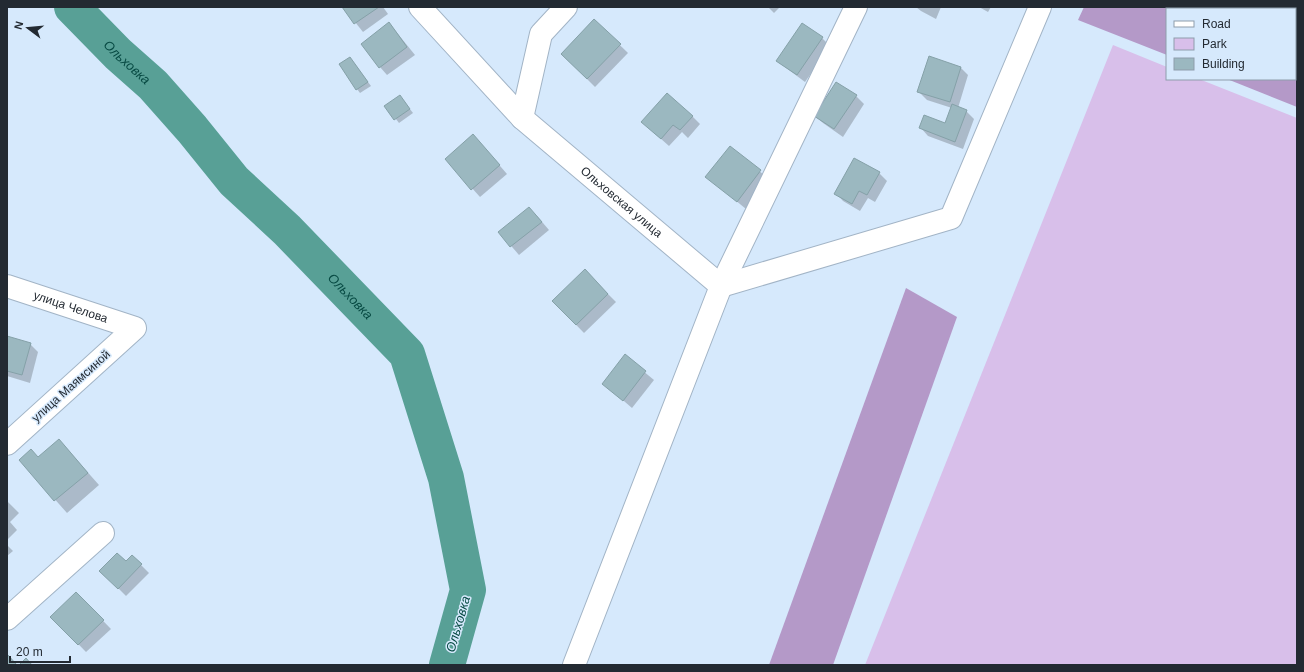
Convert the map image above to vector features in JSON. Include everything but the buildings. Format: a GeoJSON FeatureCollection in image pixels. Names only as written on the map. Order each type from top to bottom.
{"type":"FeatureCollection","features":[{"type":"Feature","properties":{"kind":"street","name":"Ольховская улица"},"geometry":{"type":"LineString","coordinates":[[420,7],[522,118],[721,286]]}},
{"type":"Feature","properties":{"kind":"street"},"geometry":{"type":"LineString","coordinates":[[522,118],[541,34],[566,7]]}},
{"type":"Feature","properties":{"kind":"street"},"geometry":{"type":"LineString","coordinates":[[574,665],[721,286],[856,7]]}},
{"type":"Feature","properties":{"kind":"street"},"geometry":{"type":"LineString","coordinates":[[721,286],[951,218],[1040,7]]}},
{"type":"Feature","properties":{"kind":"street","name":"улица Челова"},"geometry":{"type":"LineString","coordinates":[[7,286],[135,328]]}},
{"type":"Feature","properties":{"kind":"street","name":"улица Маямсиной"},"geometry":{"type":"LineString","coordinates":[[7,444],[135,328]]}},
{"type":"Feature","properties":{"kind":"street"},"geometry":{"type":"LineString","coordinates":[[7,619],[103,533]]}},
{"type":"Feature","properties":{"kind":"green space"},"geometry":{"type":"Polygon","coordinates":[[[1113,45],[1166,67],[1166,80],[1202,80],[1297,118],[1297,665],[865,665],[1113,45]]]}},
{"type":"Feature","properties":{"kind":"shaded area"},"geometry":{"type":"Polygon","coordinates":[[[1084,7],[1220,8],[1166,8],[1166,55],[1078,20],[1084,7]]]}},
{"type":"Feature","properties":{"kind":"shaded area"},"geometry":{"type":"Polygon","coordinates":[[[1296,38],[1297,107],[1230,80],[1296,80],[1296,38]]]}},
{"type":"Feature","properties":{"kind":"shaded area"},"geometry":{"type":"Polygon","coordinates":[[[906,288],[957,317],[833,665],[769,665],[906,288]]]}},
{"type":"Feature","properties":{"kind":"waterway","name":"Ольховка"},"geometry":{"type":"LineString","coordinates":[[72,7],[118,54],[153,85],[192,129],[234,181],[287,230],[407,354],[446,478],[468,590],[447,665]]}}]}
